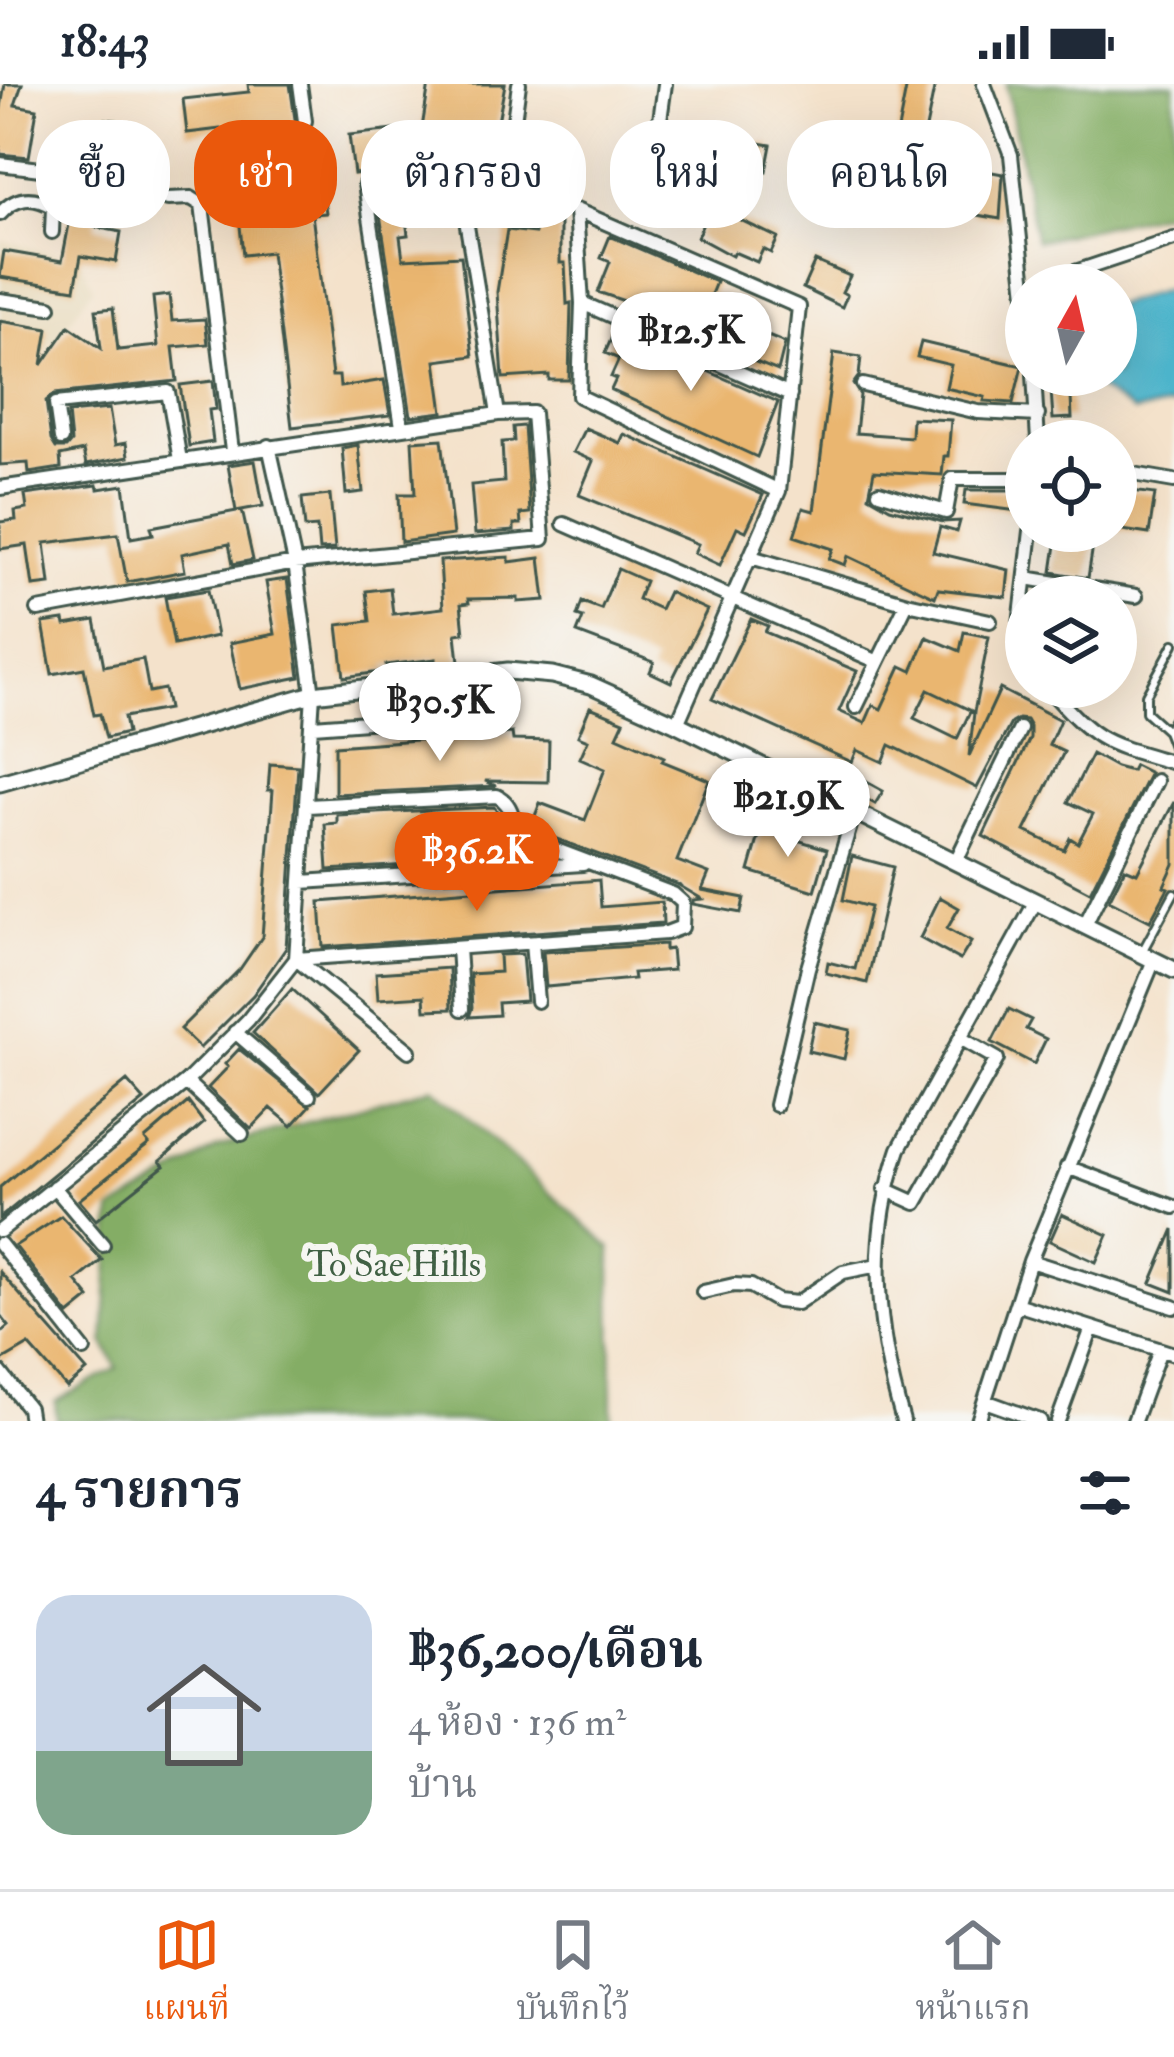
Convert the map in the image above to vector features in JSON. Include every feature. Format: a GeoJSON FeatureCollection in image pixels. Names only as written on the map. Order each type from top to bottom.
{"type":"FeatureCollection","features":[{"type":"Feature","properties":{"kind":"street"},"geometry":{"type":"LineString","coordinates":[[300,84],[305,120]]}},
{"type":"Feature","properties":{"kind":"street"},"geometry":{"type":"LineString","coordinates":[[514,120],[519,84]]}},
{"type":"Feature","properties":{"kind":"street"},"geometry":{"type":"LineString","coordinates":[[659,120],[664,84]]}},
{"type":"Feature","properties":{"kind":"street"},"geometry":{"type":"LineString","coordinates":[[984,84],[1011,155],[1023,264]]}},
{"type":"Feature","properties":{"kind":"street"},"geometry":{"type":"LineString","coordinates":[[0,164],[36,168]]}},
{"type":"Feature","properties":{"kind":"street"},"geometry":{"type":"LineString","coordinates":[[0,214],[28,197],[41,200],[53,207],[52,232]]}},
{"type":"Feature","properties":{"kind":"street"},"geometry":{"type":"LineString","coordinates":[[170,199],[191,198],[202,205],[232,451]]}},
{"type":"Feature","properties":{"kind":"street"},"geometry":{"type":"LineString","coordinates":[[677,724],[779,491],[799,307],[576,210],[583,303],[579,396],[779,491]]}},
{"type":"Feature","properties":{"kind":"street"},"geometry":{"type":"LineString","coordinates":[[372,228],[402,428]]}},
{"type":"Feature","properties":{"kind":"street"},"geometry":{"type":"LineString","coordinates":[[467,228],[498,414]]}},
{"type":"Feature","properties":{"kind":"street"},"geometry":{"type":"LineString","coordinates":[[1099,264],[1174,239]]}},
{"type":"Feature","properties":{"kind":"street"},"geometry":{"type":"LineString","coordinates":[[0,300],[50,307]]}},
{"type":"Feature","properties":{"kind":"street"},"geometry":{"type":"LineString","coordinates":[[583,303],[790,395]]}},
{"type":"Feature","properties":{"kind":"street"},"geometry":{"type":"LineString","coordinates":[[863,386],[978,412],[1038,415]]}},
{"type":"Feature","properties":{"kind":"street"},"geometry":{"type":"LineString","coordinates":[[61,439],[56,404],[168,392],[180,460]]}},
{"type":"Feature","properties":{"kind":"street"},"geometry":{"type":"LineString","coordinates":[[1036,396],[1038,420]]}},
{"type":"Feature","properties":{"kind":"street"},"geometry":{"type":"LineString","coordinates":[[0,488],[232,451],[533,413],[543,539],[295,563],[38,610]]}},
{"type":"Feature","properties":{"kind":"street"},"geometry":{"type":"LineString","coordinates":[[0,1231],[186,1082],[236,1032],[296,959],[313,694],[295,563],[269,446]]}},
{"type":"Feature","properties":{"kind":"street"},"geometry":{"type":"LineString","coordinates":[[1137,475],[1174,481]]}},
{"type":"Feature","properties":{"kind":"street"},"geometry":{"type":"LineString","coordinates":[[879,493],[946,512],[952,479],[1005,479]]}},
{"type":"Feature","properties":{"kind":"street"},"geometry":{"type":"LineString","coordinates":[[564,524],[876,661]]}},
{"type":"Feature","properties":{"kind":"street"},"geometry":{"type":"LineString","coordinates":[[751,556],[907,603],[990,621]]}},
{"type":"Feature","properties":{"kind":"street"},"geometry":{"type":"LineString","coordinates":[[856,707],[907,603]]}},
{"type":"Feature","properties":{"kind":"street"},"geometry":{"type":"LineString","coordinates":[[0,783],[313,694],[508,671],[591,685],[855,809],[1174,970]]}},
{"type":"Feature","properties":{"kind":"street"},"geometry":{"type":"LineString","coordinates":[[1067,708],[1094,737],[1112,746],[1171,757]]}},
{"type":"Feature","properties":{"kind":"street"},"geometry":{"type":"LineString","coordinates":[[313,726],[489,712]]}},
{"type":"Feature","properties":{"kind":"street"},"geometry":{"type":"LineString","coordinates":[[956,860],[1019,729]]}},
{"type":"Feature","properties":{"kind":"street"},"geometry":{"type":"LineString","coordinates":[[1085,925],[1156,781]]}},
{"type":"Feature","properties":{"kind":"street"},"geometry":{"type":"LineString","coordinates":[[308,806],[496,796],[509,803],[515,866]]}},
{"type":"Feature","properties":{"kind":"street"},"geometry":{"type":"LineString","coordinates":[[776,1105],[808,968],[855,809]]}},
{"type":"Feature","properties":{"kind":"street"},"geometry":{"type":"LineString","coordinates":[[296,959],[666,933],[682,927],[680,898],[514,834]]}},
{"type":"Feature","properties":{"kind":"street"},"geometry":{"type":"LineString","coordinates":[[302,882],[590,864]]}},
{"type":"Feature","properties":{"kind":"street"},"geometry":{"type":"LineString","coordinates":[[903,1421],[877,1304],[885,1189],[899,1149],[1036,901]]}},
{"type":"Feature","properties":{"kind":"street"},"geometry":{"type":"LineString","coordinates":[[532,943],[537,1001]]}},
{"type":"Feature","properties":{"kind":"street"},"geometry":{"type":"LineString","coordinates":[[458,948],[462,1010]]}},
{"type":"Feature","properties":{"kind":"street"},"geometry":{"type":"LineString","coordinates":[[978,1421],[1030,1261],[1148,957]]}},
{"type":"Feature","properties":{"kind":"street"},"geometry":{"type":"LineString","coordinates":[[296,959],[410,1051]]}},
{"type":"Feature","properties":{"kind":"street"},"geometry":{"type":"LineString","coordinates":[[236,1032],[309,1096]]}},
{"type":"Feature","properties":{"kind":"street"},"geometry":{"type":"LineString","coordinates":[[885,1189],[916,1203],[997,1059],[962,1039]]}},
{"type":"Feature","properties":{"kind":"street"},"geometry":{"type":"LineString","coordinates":[[186,1082],[242,1134]]}},
{"type":"Feature","properties":{"kind":"street"},"geometry":{"type":"LineString","coordinates":[[1067,1167],[1174,1208]]}},
{"type":"Feature","properties":{"kind":"street"},"geometry":{"type":"LineString","coordinates":[[54,1187],[103,1245]]}},
{"type":"Feature","properties":{"kind":"street"},"geometry":{"type":"LineString","coordinates":[[0,1244],[84,1350]]}},
{"type":"Feature","properties":{"kind":"street"},"geometry":{"type":"LineString","coordinates":[[1030,1261],[1174,1307]]}},
{"type":"Feature","properties":{"kind":"street"},"geometry":{"type":"LineString","coordinates":[[704,1292],[752,1286],[778,1300],[797,1303],[843,1272],[878,1264]]}},
{"type":"Feature","properties":{"kind":"street"},"geometry":{"type":"LineString","coordinates":[[1016,1304],[1167,1352],[1134,1421]]}},
{"type":"Feature","properties":{"kind":"street"},"geometry":{"type":"LineString","coordinates":[[1058,1421],[1092,1328]]}},
{"type":"Feature","properties":{"kind":"street"},"geometry":{"type":"LineString","coordinates":[[0,1372],[28,1408],[30,1421]]}},
{"type":"Feature","properties":{"kind":"street"},"geometry":{"type":"LineString","coordinates":[[985,1401],[1040,1421]]}},
{"type":"Feature","properties":{"kind":"lane"},"geometry":{"type":"LineString","coordinates":[[1167,731],[1146,712],[1146,695],[1174,644]]}},
{"type":"Feature","properties":{"kind":"lane"},"geometry":{"type":"LineString","coordinates":[[1171,757],[1167,731],[1174,719]]}},
{"type":"Feature","properties":{"kind":"lane"},"geometry":{"type":"LineString","coordinates":[[1148,957],[1174,893]]}},
{"type":"Feature","properties":{"kind":"shaded area"},"geometry":{"type":"Polygon","coordinates":[[[0,240],[81,261],[93,288],[45,354],[0,352],[0,240]]]}},
{"type":"Feature","properties":{"kind":"green space"},"geometry":{"type":"Polygon","coordinates":[[[1006,84],[1174,84],[1174,210],[1036,241],[1006,84]]]}},
{"type":"Feature","properties":{"kind":"green space","name":"To Sae Hills"},"geometry":{"type":"Polygon","coordinates":[[[433,1087],[611,1248],[612,1421],[57,1421],[55,1402],[117,1368],[104,1343],[112,1211],[219,1147],[433,1087]]]}},
{"type":"Feature","properties":{"kind":"water"},"geometry":{"type":"Polygon","coordinates":[[[1174,287],[1174,405],[1134,412],[1109,396],[1137,396],[1137,298],[1174,287]]]}},
{"type":"Feature","properties":{"kind":"building"},"geometry":{"type":"Polygon","coordinates":[[[5,84],[22,84],[15,105],[37,109],[29,157],[0,154],[5,84]]]}},
{"type":"Feature","properties":{"kind":"building"},"geometry":{"type":"Polygon","coordinates":[[[248,84],[290,84],[295,120],[194,120],[194,132],[187,133],[183,99],[249,92],[248,84]]]}},
{"type":"Feature","properties":{"kind":"building"},"geometry":{"type":"Polygon","coordinates":[[[429,84],[505,84],[498,120],[423,120],[429,84]]]}},
{"type":"Feature","properties":{"kind":"building"},"geometry":{"type":"Polygon","coordinates":[[[907,84],[935,84],[928,120],[900,120],[907,84]]]}},
{"type":"Feature","properties":{"kind":"building"},"geometry":{"type":"Polygon","coordinates":[[[361,134],[361,173],[354,174],[349,135],[361,134]]]}},
{"type":"Feature","properties":{"kind":"building"},"geometry":{"type":"Polygon","coordinates":[[[763,144],[771,145],[763,170],[763,144]]]}},
{"type":"Feature","properties":{"kind":"building"},"geometry":{"type":"Polygon","coordinates":[[[992,172],[1003,174],[1000,219],[992,218],[992,172]]]}},
{"type":"Feature","properties":{"kind":"building"},"geometry":{"type":"Polygon","coordinates":[[[68,228],[121,232],[116,262],[81,256],[75,289],[0,277],[4,251],[62,261],[68,228]]]}},
{"type":"Feature","properties":{"kind":"building"},"geometry":{"type":"Polygon","coordinates":[[[240,228],[314,228],[332,376],[339,376],[340,387],[384,380],[390,415],[292,427],[271,252],[243,255],[240,228]]]}},
{"type":"Feature","properties":{"kind":"building"},"geometry":{"type":"Polygon","coordinates":[[[382,228],[407,228],[408,235],[400,236],[403,259],[461,256],[473,356],[436,361],[443,412],[411,416],[382,228]]]}},
{"type":"Feature","properties":{"kind":"building"},"geometry":{"type":"Polygon","coordinates":[[[535,228],[560,228],[560,263],[565,263],[567,304],[571,303],[569,380],[549,380],[549,375],[503,378],[497,292],[507,230],[535,233],[535,228]]]}},
{"type":"Feature","properties":{"kind":"building"},"geometry":{"type":"Polygon","coordinates":[[[701,228],[757,228],[778,238],[771,253],[763,249],[757,262],[734,252],[732,256],[697,237],[701,228]]]}},
{"type":"Feature","properties":{"kind":"building"},"geometry":{"type":"Polygon","coordinates":[[[610,236],[716,282],[705,309],[745,326],[736,346],[598,292],[610,262],[601,258],[610,236]]]}},
{"type":"Feature","properties":{"kind":"building"},"geometry":{"type":"Polygon","coordinates":[[[815,261],[850,276],[842,292],[847,295],[842,307],[803,288],[815,261]]]}},
{"type":"Feature","properties":{"kind":"building"},"geometry":{"type":"Polygon","coordinates":[[[169,295],[172,321],[205,319],[208,344],[173,347],[177,381],[55,394],[46,401],[56,448],[66,448],[71,442],[68,413],[109,409],[115,445],[126,443],[128,457],[86,465],[83,451],[60,456],[61,468],[29,473],[28,463],[0,465],[0,321],[48,329],[42,365],[69,326],[101,348],[96,310],[113,308],[118,350],[158,346],[153,297],[169,295]]]}},
{"type":"Feature","properties":{"kind":"building"},"geometry":{"type":"Polygon","coordinates":[[[615,330],[778,402],[757,457],[611,390],[619,359],[605,353],[615,330]]]}},
{"type":"Feature","properties":{"kind":"building"},"geometry":{"type":"Polygon","coordinates":[[[763,334],[785,343],[778,371],[753,361],[763,334]]]}},
{"type":"Feature","properties":{"kind":"building"},"geometry":{"type":"Polygon","coordinates":[[[921,342],[1005,362],[1005,396],[1015,396],[1013,403],[984,401],[985,397],[946,388],[951,365],[917,357],[921,342]]]}},
{"type":"Feature","properties":{"kind":"building"},"geometry":{"type":"Polygon","coordinates":[[[834,353],[861,357],[853,384],[860,395],[856,433],[911,437],[912,418],[951,420],[942,475],[874,471],[869,496],[890,508],[943,522],[960,521],[957,532],[940,527],[933,552],[1009,570],[1005,597],[938,589],[935,597],[848,556],[845,565],[829,559],[833,549],[794,536],[803,508],[814,511],[834,353]]]}},
{"type":"Feature","properties":{"kind":"building"},"geometry":{"type":"Polygon","coordinates":[[[213,381],[216,409],[209,410],[213,442],[189,446],[180,385],[213,381]]]}},
{"type":"Feature","properties":{"kind":"building"},"geometry":{"type":"Polygon","coordinates":[[[1051,396],[1071,396],[1072,418],[1053,419],[1051,396]]]}},
{"type":"Feature","properties":{"kind":"building"},"geometry":{"type":"Polygon","coordinates":[[[524,426],[530,513],[520,514],[521,524],[514,524],[514,531],[475,534],[471,485],[504,482],[502,442],[514,441],[513,427],[524,426]]]}},
{"type":"Feature","properties":{"kind":"building"},"geometry":{"type":"Polygon","coordinates":[[[585,428],[620,443],[624,434],[763,495],[746,531],[737,527],[720,565],[694,553],[698,544],[579,495],[593,461],[573,452],[585,428]]]}},
{"type":"Feature","properties":{"kind":"building"},"geometry":{"type":"Polygon","coordinates":[[[442,439],[453,535],[401,542],[399,494],[415,494],[412,441],[442,439]]]}},
{"type":"Feature","properties":{"kind":"building"},"geometry":{"type":"Polygon","coordinates":[[[358,445],[363,492],[346,494],[342,448],[358,445]]]}},
{"type":"Feature","properties":{"kind":"building"},"geometry":{"type":"Polygon","coordinates":[[[255,461],[263,506],[236,511],[228,465],[255,461]]]}},
{"type":"Feature","properties":{"kind":"building"},"geometry":{"type":"Polygon","coordinates":[[[97,485],[98,489],[124,485],[131,538],[153,534],[151,527],[242,510],[253,560],[233,564],[229,544],[182,554],[185,571],[127,582],[118,534],[45,543],[50,584],[33,586],[27,545],[0,549],[0,522],[16,520],[15,511],[27,509],[25,495],[97,485]]]}},
{"type":"Feature","properties":{"kind":"building"},"geometry":{"type":"Polygon","coordinates":[[[966,490],[1005,490],[1005,509],[964,504],[966,490]]]}},
{"type":"Feature","properties":{"kind":"building"},"geometry":{"type":"Polygon","coordinates":[[[1137,492],[1155,494],[1149,534],[1137,532],[1137,492]]]}},
{"type":"Feature","properties":{"kind":"building"},"geometry":{"type":"Polygon","coordinates":[[[330,495],[335,549],[319,550],[317,527],[305,528],[302,498],[330,495]]]}},
{"type":"Feature","properties":{"kind":"building"},"geometry":{"type":"Polygon","coordinates":[[[1055,552],[1092,552],[1088,576],[1052,572],[1055,552]]]}},
{"type":"Feature","properties":{"kind":"building"},"geometry":{"type":"Polygon","coordinates":[[[509,557],[509,562],[540,558],[545,600],[468,599],[469,603],[461,604],[464,633],[456,634],[459,662],[436,665],[436,659],[386,665],[387,671],[344,677],[338,625],[370,621],[366,591],[390,588],[393,614],[443,608],[440,561],[509,557]]]}},
{"type":"Feature","properties":{"kind":"building"},"geometry":{"type":"Polygon","coordinates":[[[618,569],[645,581],[638,599],[660,609],[668,592],[707,610],[671,682],[650,672],[654,662],[577,633],[582,602],[601,609],[618,569]]]}},
{"type":"Feature","properties":{"kind":"building"},"geometry":{"type":"Polygon","coordinates":[[[287,579],[300,677],[240,689],[230,643],[275,634],[266,582],[287,579]]]}},
{"type":"Feature","properties":{"kind":"building"},"geometry":{"type":"Polygon","coordinates":[[[208,590],[217,636],[174,645],[165,597],[208,590]]]}},
{"type":"Feature","properties":{"kind":"building"},"geometry":{"type":"Polygon","coordinates":[[[751,619],[768,626],[765,632],[857,671],[839,711],[865,723],[873,705],[881,709],[901,666],[912,671],[927,637],[960,651],[964,632],[989,637],[974,712],[928,690],[914,718],[957,739],[970,712],[974,713],[969,756],[1000,689],[1005,692],[1005,708],[1037,708],[1060,720],[1049,745],[1064,752],[1025,831],[1064,850],[1070,838],[1078,843],[1093,814],[1068,802],[1092,754],[1116,767],[1131,771],[1134,765],[1150,773],[1090,892],[983,836],[1030,738],[1026,720],[1011,723],[977,788],[890,745],[883,762],[857,750],[852,762],[712,699],[751,619]]]}},
{"type":"Feature","properties":{"kind":"building"},"geometry":{"type":"Polygon","coordinates":[[[64,620],[65,625],[95,620],[104,666],[143,659],[149,692],[164,689],[168,709],[124,717],[127,733],[106,738],[100,714],[94,715],[84,668],[52,674],[43,623],[64,620]]]}},
{"type":"Feature","properties":{"kind":"building"},"geometry":{"type":"Polygon","coordinates":[[[590,707],[624,721],[617,736],[709,780],[677,861],[709,873],[702,890],[744,898],[741,913],[693,904],[702,899],[677,884],[530,829],[540,803],[585,820],[605,769],[580,758],[588,740],[578,736],[590,707]]]}},
{"type":"Feature","properties":{"kind":"building"},"geometry":{"type":"Polygon","coordinates":[[[512,733],[513,740],[549,741],[548,782],[485,781],[496,786],[335,794],[335,746],[512,733]]]}},
{"type":"Feature","properties":{"kind":"building"},"geometry":{"type":"Polygon","coordinates":[[[270,764],[298,766],[286,948],[253,995],[200,1048],[180,1029],[240,969],[262,937],[273,790],[268,790],[270,764]]]}},
{"type":"Feature","properties":{"kind":"building"},"geometry":{"type":"Polygon","coordinates":[[[845,770],[883,791],[875,804],[838,783],[845,770]]]}},
{"type":"Feature","properties":{"kind":"building"},"geometry":{"type":"Polygon","coordinates":[[[1174,802],[1174,864],[1164,886],[1168,888],[1150,921],[1109,900],[1125,868],[1137,873],[1174,802]]]}},
{"type":"Feature","properties":{"kind":"building"},"geometry":{"type":"Polygon","coordinates":[[[494,807],[502,819],[504,859],[328,870],[325,824],[337,823],[337,815],[494,807]]]}},
{"type":"Feature","properties":{"kind":"building"},"geometry":{"type":"Polygon","coordinates":[[[761,829],[827,849],[815,891],[749,871],[761,829]]]}},
{"type":"Feature","properties":{"kind":"building"},"geometry":{"type":"Polygon","coordinates":[[[852,856],[893,867],[867,983],[826,973],[828,962],[855,969],[870,907],[843,900],[852,856]]]}},
{"type":"Feature","properties":{"kind":"building"},"geometry":{"type":"Polygon","coordinates":[[[599,880],[601,907],[662,902],[663,923],[323,947],[320,902],[599,880]]]}},
{"type":"Feature","properties":{"kind":"building"},"geometry":{"type":"Polygon","coordinates":[[[940,897],[959,908],[947,929],[971,942],[960,960],[920,938],[940,897]]]}},
{"type":"Feature","properties":{"kind":"building"},"geometry":{"type":"Polygon","coordinates":[[[665,944],[665,950],[671,949],[673,970],[633,973],[634,979],[546,987],[543,952],[665,944]]]}},
{"type":"Feature","properties":{"kind":"building"},"geometry":{"type":"Polygon","coordinates":[[[522,954],[526,1001],[498,1003],[499,1015],[469,1017],[470,974],[500,972],[499,955],[522,954]]]}},
{"type":"Feature","properties":{"kind":"building"},"geometry":{"type":"Polygon","coordinates":[[[449,968],[451,1009],[425,1010],[424,996],[378,999],[376,973],[449,968]]]}},
{"type":"Feature","properties":{"kind":"building"},"geometry":{"type":"Polygon","coordinates":[[[292,989],[359,1050],[319,1093],[253,1033],[292,989]]]}},
{"type":"Feature","properties":{"kind":"building"},"geometry":{"type":"Polygon","coordinates":[[[1009,1009],[1031,1020],[1026,1029],[1046,1039],[1034,1064],[992,1042],[1009,1009]]]}},
{"type":"Feature","properties":{"kind":"building"},"geometry":{"type":"Polygon","coordinates":[[[814,1022],[850,1030],[844,1059],[808,1051],[814,1022]]]}},
{"type":"Feature","properties":{"kind":"building"},"geometry":{"type":"Polygon","coordinates":[[[239,1049],[310,1106],[292,1126],[271,1108],[251,1129],[208,1088],[239,1049]]]}},
{"type":"Feature","properties":{"kind":"building"},"geometry":{"type":"Polygon","coordinates":[[[127,1081],[144,1100],[0,1218],[0,1187],[127,1081]]]}},
{"type":"Feature","properties":{"kind":"building"},"geometry":{"type":"Polygon","coordinates":[[[188,1102],[204,1123],[160,1161],[164,1166],[96,1220],[79,1200],[149,1144],[145,1139],[188,1102]]]}},
{"type":"Feature","properties":{"kind":"building"},"geometry":{"type":"Polygon","coordinates":[[[1062,1214],[1108,1235],[1096,1262],[1050,1241],[1062,1214]]]}},
{"type":"Feature","properties":{"kind":"building"},"geometry":{"type":"Polygon","coordinates":[[[61,1216],[102,1260],[76,1281],[90,1298],[69,1315],[15,1246],[61,1216]]]}},
{"type":"Feature","properties":{"kind":"building"},"geometry":{"type":"Polygon","coordinates":[[[1174,1229],[1174,1292],[1151,1283],[1174,1229]]]}},
{"type":"Feature","properties":{"kind":"building"},"geometry":{"type":"Polygon","coordinates":[[[0,1272],[87,1371],[67,1388],[29,1345],[0,1362],[0,1334],[9,1326],[0,1315],[0,1272]]]}}]}
